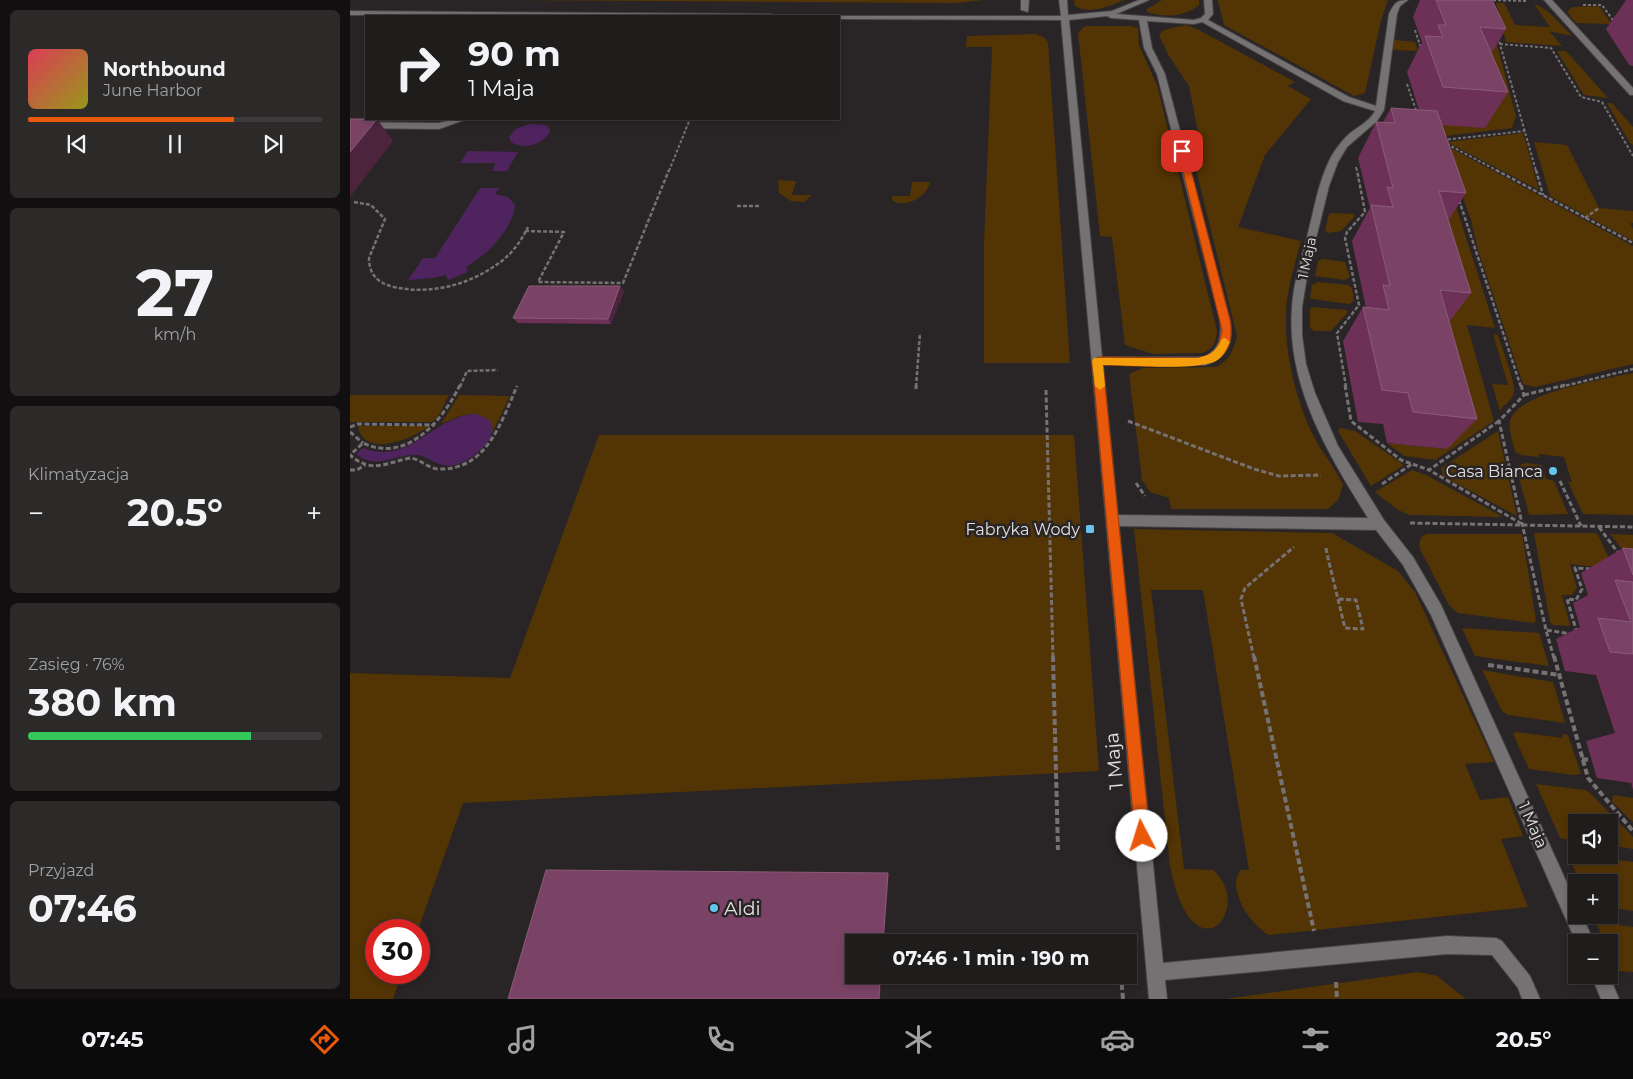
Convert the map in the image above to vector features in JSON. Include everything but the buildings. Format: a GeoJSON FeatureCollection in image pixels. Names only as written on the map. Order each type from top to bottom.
{"type":"FeatureCollection","features":[{"type":"Feature","properties":{"kind":"street"},"geometry":{"type":"LineString","coordinates":[[1025,0],[1025,10]]}},
{"type":"Feature","properties":{"kind":"street","name":"1 Maja"},"geometry":{"type":"LineString","coordinates":[[1063,0],[1158,999]]}},
{"type":"Feature","properties":{"kind":"street"},"geometry":{"type":"LineString","coordinates":[[1102,15],[1145,0]]}},
{"type":"Feature","properties":{"kind":"street"},"geometry":{"type":"LineString","coordinates":[[1203,20],[1210,10],[1208,0]]}},
{"type":"Feature","properties":{"kind":"street"},"geometry":{"type":"LineString","coordinates":[[840,17],[1065,18],[1102,15],[1186,22],[1203,20],[1346,99],[1380,110],[1393,14],[1397,5],[1404,0]]}},
{"type":"Feature","properties":{"kind":"street"},"geometry":{"type":"LineString","coordinates":[[1549,1],[1633,93]]}},
{"type":"Feature","properties":{"kind":"street"},"geometry":{"type":"LineString","coordinates":[[350,13],[541,15]]}},
{"type":"Feature","properties":{"kind":"street"},"geometry":{"type":"LineString","coordinates":[[1098,361],[1205,361],[1219,354],[1226,339],[1225,320],[1161,74],[1152,60],[1146,44],[1144,19]]}},
{"type":"Feature","properties":{"kind":"street","name":"1 Maja"},"geometry":{"type":"LineString","coordinates":[[1380,110],[1373,121],[1351,138],[1340,151],[1330,170],[1306,257],[1297,308],[1298,340],[1306,382],[1321,422],[1346,474],[1379,524],[1408,561],[1436,610],[1581,934]]}},
{"type":"Feature","properties":{"kind":"street"},"geometry":{"type":"LineString","coordinates":[[350,125],[439,126],[460,120]]}},
{"type":"Feature","properties":{"kind":"street"},"geometry":{"type":"LineString","coordinates":[[1113,520],[1379,524]]}},
{"type":"Feature","properties":{"kind":"street"},"geometry":{"type":"LineString","coordinates":[[1156,972],[1446,945],[1496,947],[1524,982],[1531,999]]}},
{"type":"Feature","properties":{"kind":"street"},"geometry":{"type":"LineString","coordinates":[[1604,984],[1610,999]]}},
{"type":"Feature","properties":{"kind":"path"},"geometry":{"type":"LineString","coordinates":[[1487,0],[1549,1]]}},
{"type":"Feature","properties":{"kind":"path"},"geometry":{"type":"LineString","coordinates":[[1415,30],[1422,48],[1421,52]]}},
{"type":"Feature","properties":{"kind":"path"},"geometry":{"type":"LineString","coordinates":[[1497,35],[1543,195]]}},
{"type":"Feature","properties":{"kind":"path"},"geometry":{"type":"LineString","coordinates":[[1500,44],[1551,48],[1582,97],[1602,102],[1633,156]]}},
{"type":"Feature","properties":{"kind":"path"},"geometry":{"type":"LineString","coordinates":[[1407,83],[1419,116]]}},
{"type":"Feature","properties":{"kind":"path"},"geometry":{"type":"LineString","coordinates":[[1380,110],[1403,120],[1417,113]]}},
{"type":"Feature","properties":{"kind":"path"},"geometry":{"type":"LineString","coordinates":[[525,231],[564,232],[538,282],[623,283],[690,120]]}},
{"type":"Feature","properties":{"kind":"path"},"geometry":{"type":"LineString","coordinates":[[1525,131],[1441,140],[1633,243]]}},
{"type":"Feature","properties":{"kind":"path"},"geometry":{"type":"LineString","coordinates":[[1628,147],[1633,148]]}},
{"type":"Feature","properties":{"kind":"path"},"geometry":{"type":"LineString","coordinates":[[1356,164],[1365,212],[1347,232],[1345,238],[1358,308],[1337,333],[1353,424],[1401,460],[1428,470],[1523,524]]}},
{"type":"Feature","properties":{"kind":"path"},"geometry":{"type":"LineString","coordinates":[[1457,193],[1524,394]]}},
{"type":"Feature","properties":{"kind":"path"},"geometry":{"type":"LineString","coordinates":[[354,202],[371,205],[385,219],[384,228],[371,248],[371,272],[380,282],[402,289],[422,291],[463,283],[502,262],[520,241],[528,227]]}},
{"type":"Feature","properties":{"kind":"path"},"geometry":{"type":"LineString","coordinates":[[1364,204],[1369,204]]}},
{"type":"Feature","properties":{"kind":"path"},"geometry":{"type":"LineString","coordinates":[[737,206],[760,206]]}},
{"type":"Feature","properties":{"kind":"path"},"geometry":{"type":"LineString","coordinates":[[1585,218],[1599,208]]}},
{"type":"Feature","properties":{"kind":"path"},"geometry":{"type":"LineString","coordinates":[[1347,248],[1353,249]]}},
{"type":"Feature","properties":{"kind":"path"},"geometry":{"type":"LineString","coordinates":[[1357,296],[1363,296]]}},
{"type":"Feature","properties":{"kind":"path"},"geometry":{"type":"LineString","coordinates":[[916,389],[920,333]]}},
{"type":"Feature","properties":{"kind":"path"},"geometry":{"type":"LineString","coordinates":[[1339,351],[1345,351]]}},
{"type":"Feature","properties":{"kind":"path"},"geometry":{"type":"LineString","coordinates":[[1428,470],[1499,421],[1524,394],[1633,368]]}},
{"type":"Feature","properties":{"kind":"path"},"geometry":{"type":"LineString","coordinates":[[350,432],[363,444],[376,448],[403,444],[436,426],[446,412],[468,371],[498,370]]}},
{"type":"Feature","properties":{"kind":"path"},"geometry":{"type":"LineString","coordinates":[[363,444],[350,454],[365,465],[386,466],[410,458],[416,459],[429,467],[445,469],[465,465],[477,460],[492,442],[518,386]]}},
{"type":"Feature","properties":{"kind":"path"},"geometry":{"type":"LineString","coordinates":[[1046,390],[1058,850]]}},
{"type":"Feature","properties":{"kind":"path"},"geometry":{"type":"LineString","coordinates":[[1350,411],[1356,412]]}},
{"type":"Feature","properties":{"kind":"path"},"geometry":{"type":"LineString","coordinates":[[1499,421],[1546,630],[1588,778],[1633,831]]}},
{"type":"Feature","properties":{"kind":"path"},"geometry":{"type":"LineString","coordinates":[[1129,431],[1126,422],[1135,422],[1254,469],[1279,476],[1346,474]]}},
{"type":"Feature","properties":{"kind":"path"},"geometry":{"type":"LineString","coordinates":[[350,427],[358,424],[436,426]]}},
{"type":"Feature","properties":{"kind":"path"},"geometry":{"type":"LineString","coordinates":[[1361,497],[1413,464]]}},
{"type":"Feature","properties":{"kind":"path"},"geometry":{"type":"LineString","coordinates":[[350,470],[357,470],[365,465]]}},
{"type":"Feature","properties":{"kind":"path"},"geometry":{"type":"LineString","coordinates":[[1135,477],[1136,486],[1151,499]]}},
{"type":"Feature","properties":{"kind":"path"},"geometry":{"type":"LineString","coordinates":[[1560,481],[1582,526]]}},
{"type":"Feature","properties":{"kind":"path"},"geometry":{"type":"LineString","coordinates":[[1379,524],[1523,524],[1633,527]]}},
{"type":"Feature","properties":{"kind":"path"},"geometry":{"type":"LineString","coordinates":[[1599,526],[1621,558]]}},
{"type":"Feature","properties":{"kind":"path"},"geometry":{"type":"LineString","coordinates":[[1296,546],[1245,588],[1241,599],[1313,930],[1330,956]]}},
{"type":"Feature","properties":{"kind":"path"},"geometry":{"type":"LineString","coordinates":[[1327,554],[1345,628],[1363,629],[1356,600],[1338,599]]}},
{"type":"Feature","properties":{"kind":"path"},"geometry":{"type":"LineString","coordinates":[[1546,630],[1578,634],[1567,599],[1576,600],[1582,589],[1575,568],[1594,569]]}},
{"type":"Feature","properties":{"kind":"path"},"geometry":{"type":"LineString","coordinates":[[1553,653],[1560,654]]}},
{"type":"Feature","properties":{"kind":"path"},"geometry":{"type":"LineString","coordinates":[[1460,661],[1560,675]]}},
{"type":"Feature","properties":{"kind":"path"},"geometry":{"type":"LineString","coordinates":[[1582,759],[1591,760]]}},
{"type":"Feature","properties":{"kind":"path"},"geometry":{"type":"LineString","coordinates":[[1122,984],[1123,999]]}},
{"type":"Feature","properties":{"kind":"shaded area"},"geometry":{"type":"Polygon","coordinates":[[[499,0],[984,0],[957,3],[499,0]]]}},
{"type":"Feature","properties":{"kind":"shaded area"},"geometry":{"type":"Polygon","coordinates":[[[1074,0],[1124,0],[1100,9],[1087,10],[1075,6],[1074,0]]]}},
{"type":"Feature","properties":{"kind":"shaded area"},"geometry":{"type":"Polygon","coordinates":[[[1162,0],[1199,0],[1199,5],[1187,12],[1167,16],[1147,12],[1147,9],[1162,0]]]}},
{"type":"Feature","properties":{"kind":"shaded area"},"geometry":{"type":"Polygon","coordinates":[[[1218,0],[1388,0],[1381,20],[1365,93],[1354,96],[1224,25],[1218,0]]]}},
{"type":"Feature","properties":{"kind":"shaded area"},"geometry":{"type":"Polygon","coordinates":[[[1485,0],[1516,116],[1512,128],[1445,136],[1426,118],[1485,0]]]}},
{"type":"Feature","properties":{"kind":"shaded area"},"geometry":{"type":"Polygon","coordinates":[[[1496,3],[1504,3],[1515,25],[1550,27],[1534,4],[1550,14],[1572,36],[1549,31],[1562,46],[1506,42],[1496,3]]]}},
{"type":"Feature","properties":{"kind":"shaded area"},"geometry":{"type":"Polygon","coordinates":[[[1599,6],[1610,24],[1576,23],[1567,12],[1572,7],[1599,6]]]}},
{"type":"Feature","properties":{"kind":"shaded area"},"geometry":{"type":"Polygon","coordinates":[[[1186,25],[1195,28],[1295,82],[1288,86],[1311,99],[1265,155],[1238,227],[1301,241],[1288,295],[1286,313],[1287,343],[1292,376],[1301,407],[1317,442],[1343,485],[1338,500],[1328,509],[1171,509],[1169,498],[1150,492],[1142,480],[1129,374],[1143,368],[1216,367],[1225,361],[1230,354],[1237,336],[1190,145],[1189,138],[1198,132],[1189,86],[1169,56],[1159,35],[1164,30],[1186,25]]]}},
{"type":"Feature","properties":{"kind":"shaded area"},"geometry":{"type":"Polygon","coordinates":[[[1085,26],[1131,26],[1138,28],[1139,45],[1157,85],[1217,331],[1213,345],[1206,352],[1153,354],[1125,345],[1112,237],[1100,236],[1078,33],[1085,26]]]}},
{"type":"Feature","properties":{"kind":"shaded area"},"geometry":{"type":"Polygon","coordinates":[[[1036,34],[1045,38],[1048,42],[1070,363],[984,363],[984,242],[992,47],[966,47],[967,36],[1036,34]]]}},
{"type":"Feature","properties":{"kind":"shaded area"},"geometry":{"type":"Polygon","coordinates":[[[1395,40],[1415,42],[1418,51],[1391,49],[1395,40]]]}},
{"type":"Feature","properties":{"kind":"shaded area"},"geometry":{"type":"Polygon","coordinates":[[[1557,51],[1566,51],[1608,98],[1584,95],[1557,51]]]}},
{"type":"Feature","properties":{"kind":"shaded area"},"geometry":{"type":"Polygon","coordinates":[[[1607,103],[1612,103],[1633,127],[1633,145],[1630,143],[1607,103]]]}},
{"type":"Feature","properties":{"kind":"shaded area"},"geometry":{"type":"Polygon","coordinates":[[[529,124],[546,125],[550,129],[549,134],[541,141],[531,145],[521,146],[511,142],[509,137],[516,129],[529,124]]]}},
{"type":"Feature","properties":{"kind":"shaded area"},"geometry":{"type":"Polygon","coordinates":[[[1523,133],[1539,190],[1447,142],[1523,133]]]}},
{"type":"Feature","properties":{"kind":"shaded area"},"geometry":{"type":"Polygon","coordinates":[[[1534,142],[1567,145],[1599,208],[1633,211],[1633,223],[1630,223],[1633,229],[1633,241],[1550,196],[1534,142]]]}},
{"type":"Feature","properties":{"kind":"shaded area"},"geometry":{"type":"Polygon","coordinates":[[[1447,146],[1633,246],[1633,364],[1535,387],[1523,384],[1478,250],[1471,220],[1446,150],[1447,146]]]}},
{"type":"Feature","properties":{"kind":"shaded area"},"geometry":{"type":"Polygon","coordinates":[[[1438,150],[1495,328],[1467,325],[1494,421],[1435,460],[1404,456],[1387,443],[1447,449],[1438,150]]]}},
{"type":"Feature","properties":{"kind":"shaded area"},"geometry":{"type":"Polygon","coordinates":[[[468,151],[518,152],[507,171],[492,171],[496,163],[460,163],[468,151]]]}},
{"type":"Feature","properties":{"kind":"shaded area"},"geometry":{"type":"Polygon","coordinates":[[[778,180],[796,181],[792,195],[812,195],[804,202],[791,201],[779,193],[778,180]]]}},
{"type":"Feature","properties":{"kind":"shaded area"},"geometry":{"type":"Polygon","coordinates":[[[912,182],[930,182],[925,192],[915,200],[904,203],[893,201],[891,196],[910,196],[912,182]]]}},
{"type":"Feature","properties":{"kind":"shaded area"},"geometry":{"type":"Polygon","coordinates":[[[480,188],[499,188],[495,194],[508,197],[515,205],[509,223],[497,241],[482,256],[466,267],[468,272],[448,280],[446,275],[408,280],[423,258],[435,258],[480,188]]]}},
{"type":"Feature","properties":{"kind":"shaded area"},"geometry":{"type":"Polygon","coordinates":[[[1329,214],[1354,214],[1355,216],[1341,231],[1328,233],[1325,230],[1329,214]]]}},
{"type":"Feature","properties":{"kind":"shaded area"},"geometry":{"type":"Polygon","coordinates":[[[1323,259],[1345,262],[1350,277],[1345,280],[1315,276],[1318,261],[1323,259]]]}},
{"type":"Feature","properties":{"kind":"shaded area"},"geometry":{"type":"Polygon","coordinates":[[[1318,282],[1348,285],[1352,288],[1354,301],[1349,304],[1310,298],[1312,285],[1318,282]]]}},
{"type":"Feature","properties":{"kind":"shaded area"},"geometry":{"type":"Polygon","coordinates":[[[1313,307],[1346,310],[1348,312],[1331,331],[1314,331],[1310,328],[1310,309],[1313,307]]]}},
{"type":"Feature","properties":{"kind":"shaded area"},"geometry":{"type":"Polygon","coordinates":[[[1493,334],[1498,335],[1514,387],[1512,398],[1500,411],[1492,384],[1508,385],[1493,334]]]}},
{"type":"Feature","properties":{"kind":"shaded area"},"geometry":{"type":"Polygon","coordinates":[[[1633,373],[1633,515],[1583,514],[1568,482],[1572,482],[1564,457],[1539,454],[1539,457],[1521,455],[1515,452],[1510,431],[1511,418],[1518,409],[1547,394],[1585,383],[1633,373]]]}},
{"type":"Feature","properties":{"kind":"shaded area"},"geometry":{"type":"Polygon","coordinates":[[[350,395],[449,395],[439,415],[432,422],[350,422],[350,395]]]}},
{"type":"Feature","properties":{"kind":"shaded area"},"geometry":{"type":"Polygon","coordinates":[[[459,395],[510,396],[492,433],[487,422],[477,415],[465,415],[441,424],[459,395]]]}},
{"type":"Feature","properties":{"kind":"shaded area"},"geometry":{"type":"Polygon","coordinates":[[[475,414],[487,418],[492,425],[492,433],[481,449],[463,462],[447,465],[436,463],[417,455],[383,461],[369,461],[356,454],[363,448],[380,452],[395,451],[409,446],[446,423],[460,417],[475,414]]]}},
{"type":"Feature","properties":{"kind":"shaded area"},"geometry":{"type":"Polygon","coordinates":[[[358,426],[429,426],[401,440],[378,444],[369,442],[362,436],[358,426]]]}},
{"type":"Feature","properties":{"kind":"shaded area"},"geometry":{"type":"Polygon","coordinates":[[[1340,428],[1355,431],[1404,465],[1371,486],[1338,431],[1340,428]]]}},
{"type":"Feature","properties":{"kind":"shaded area"},"geometry":{"type":"Polygon","coordinates":[[[1498,431],[1517,516],[1443,476],[1441,468],[1498,431]]]}},
{"type":"Feature","properties":{"kind":"shaded area"},"geometry":{"type":"Polygon","coordinates":[[[599,435],[1074,435],[1099,771],[463,803],[422,919],[365,919],[365,984],[398,984],[393,999],[350,999],[350,673],[510,678],[599,435]]]}},
{"type":"Feature","properties":{"kind":"shaded area"},"geometry":{"type":"Polygon","coordinates":[[[1527,463],[1542,465],[1546,479],[1554,481],[1568,514],[1529,515],[1516,466],[1527,463]]]}},
{"type":"Feature","properties":{"kind":"shaded area"},"geometry":{"type":"Polygon","coordinates":[[[1412,470],[1426,475],[1503,517],[1410,515],[1398,510],[1375,492],[1412,470]]]}},
{"type":"Feature","properties":{"kind":"shaded area"},"geometry":{"type":"Polygon","coordinates":[[[1134,529],[1332,533],[1398,571],[1415,592],[1494,762],[1465,764],[1480,800],[1508,797],[1523,836],[1501,839],[1528,907],[1269,935],[1263,931],[1246,913],[1237,890],[1236,881],[1240,870],[1249,870],[1203,590],[1151,590],[1184,869],[1213,870],[1224,885],[1228,901],[1224,916],[1216,926],[1205,928],[1192,921],[1180,901],[1170,866],[1134,529]]]}},
{"type":"Feature","properties":{"kind":"shaded area"},"geometry":{"type":"Polygon","coordinates":[[[1534,533],[1597,533],[1614,569],[1570,564],[1577,588],[1572,595],[1562,595],[1569,626],[1553,625],[1550,622],[1534,533]]]}},
{"type":"Feature","properties":{"kind":"shaded area"},"geometry":{"type":"Polygon","coordinates":[[[1427,534],[1522,534],[1536,620],[1534,623],[1458,613],[1449,605],[1420,549],[1420,540],[1427,534]]]}},
{"type":"Feature","properties":{"kind":"shaded area"},"geometry":{"type":"Polygon","coordinates":[[[1610,534],[1633,535],[1633,557],[1630,559],[1610,534]]]}},
{"type":"Feature","properties":{"kind":"shaded area"},"geometry":{"type":"Polygon","coordinates":[[[1462,628],[1539,633],[1549,666],[1475,656],[1462,628]]]}},
{"type":"Feature","properties":{"kind":"shaded area"},"geometry":{"type":"Polygon","coordinates":[[[1482,670],[1553,682],[1565,723],[1508,715],[1502,711],[1482,670]]]}},
{"type":"Feature","properties":{"kind":"shaded area"},"geometry":{"type":"Polygon","coordinates":[[[1516,732],[1563,738],[1562,734],[1568,735],[1581,774],[1574,775],[1529,769],[1513,734],[1516,732]]]}},
{"type":"Feature","properties":{"kind":"shaded area"},"geometry":{"type":"Polygon","coordinates":[[[1536,784],[1585,790],[1611,814],[1568,814],[1568,840],[1560,838],[1536,784]]]}},
{"type":"Feature","properties":{"kind":"shaded area"},"geometry":{"type":"Polygon","coordinates":[[[1613,795],[1633,798],[1633,822],[1612,802],[1613,795]]]}},
{"type":"Feature","properties":{"kind":"shaded area"},"geometry":{"type":"Polygon","coordinates":[[[1618,822],[1633,837],[1633,849],[1618,846],[1618,822]]]}},
{"type":"Feature","properties":{"kind":"shaded area"},"geometry":{"type":"Polygon","coordinates":[[[1618,860],[1633,862],[1633,911],[1618,908],[1618,874],[1576,874],[1572,864],[1618,864],[1618,860]]]}},
{"type":"Feature","properties":{"kind":"shaded area"},"geometry":{"type":"Polygon","coordinates":[[[1597,924],[1633,927],[1633,972],[1618,971],[1618,934],[1601,934],[1597,924]]]}},
{"type":"Feature","properties":{"kind":"shaded area"},"geometry":{"type":"Polygon","coordinates":[[[1419,972],[1437,976],[1466,999],[1225,999],[1419,972]]]}},
{"type":"Feature","properties":{"kind":"slow traffic"},"geometry":{"type":"LineString","coordinates":[[1100,386],[1098,361],[1205,361],[1219,354],[1225,342]]}},
{"type":"Feature","properties":{"kind":"place","name":"Casa Bianca"},"geometry":{"type":"Point","coordinates":[1553,471]}},
{"type":"Feature","properties":{"kind":"place","name":"Fabryka Wody"},"geometry":{"type":"Point","coordinates":[1090,529]}},
{"type":"Feature","properties":{"kind":"place","name":"Aldi"},"geometry":{"type":"Point","coordinates":[714,908]}},
{"type":"Feature","properties":{"kind":"route"},"geometry":{"type":"LineString","coordinates":[[1142,836],[1098,361],[1197,362],[1212,359],[1223,348],[1227,330],[1225,320],[1182,151]]}}]}
